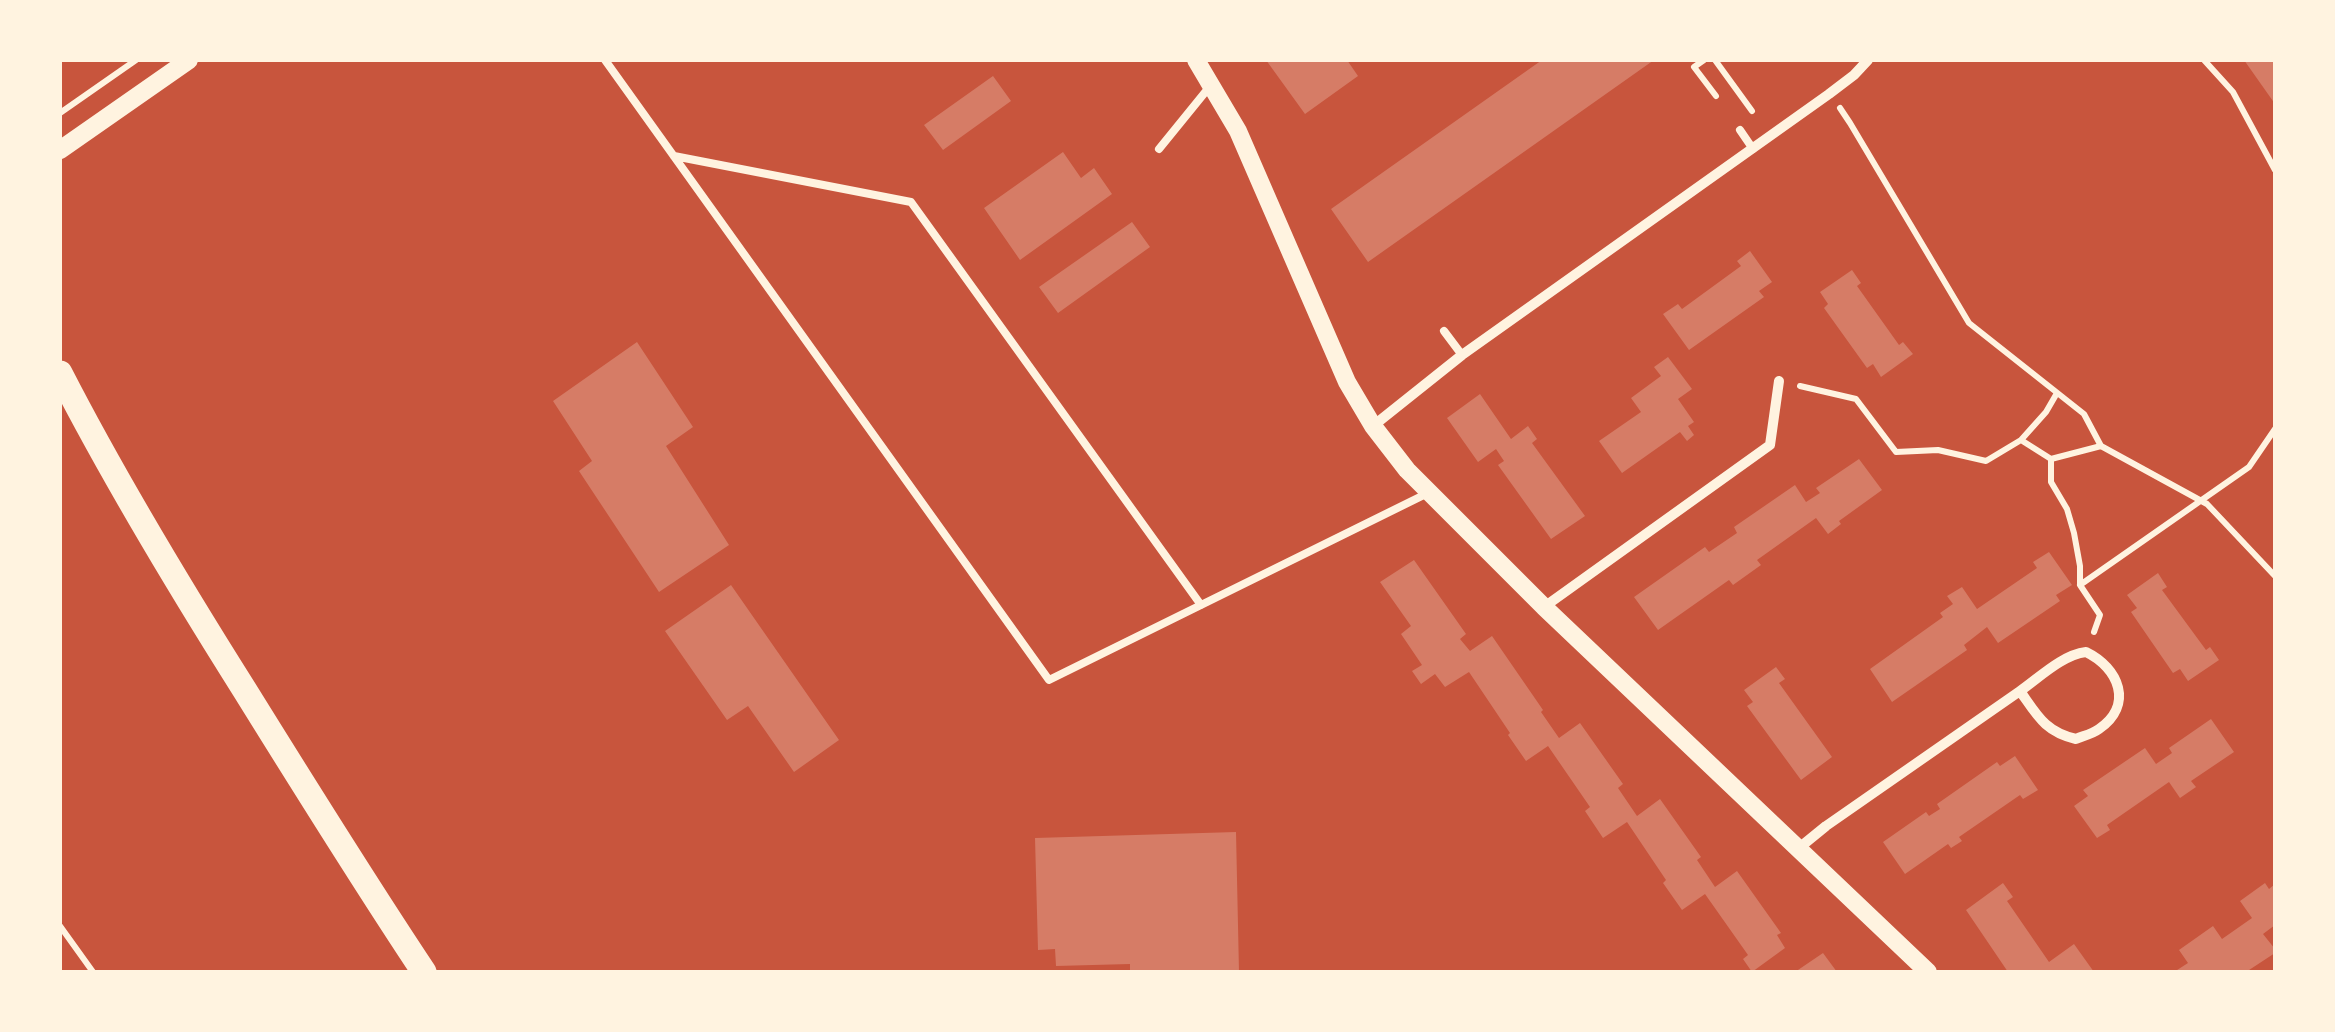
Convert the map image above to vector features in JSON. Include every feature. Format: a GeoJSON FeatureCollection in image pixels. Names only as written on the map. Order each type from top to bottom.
{"type":"FeatureCollection","features":[{"type":"Feature","properties":{"kind":"main road"},"geometry":{"type":"LineString","coordinates":[[60,373],[102,454],[204,625],[424,972]]}},
{"type":"Feature","properties":{"kind":"street"},"geometry":{"type":"LineString","coordinates":[[60,150],[188,60]]}},
{"type":"Feature","properties":{"kind":"street"},"geometry":{"type":"LineString","coordinates":[[1196,60],[1238,131],[1347,382],[1373,426],[1407,470],[1928,972]]}},
{"type":"Feature","properties":{"kind":"street"},"geometry":{"type":"LineString","coordinates":[[1373,426],[1462,356],[1830,94],[1868,60]]}},
{"type":"Feature","properties":{"kind":"street"},"geometry":{"type":"LineString","coordinates":[[1544,606],[1770,445],[1779,381]]}},
{"type":"Feature","properties":{"kind":"street"},"geometry":{"type":"LineString","coordinates":[[1799,848],[1826,826],[2062,660],[2086,652],[2109,668],[2119,686],[2116,711],[2100,728],[2076,739],[2052,731],[2041,722],[2020,690]]}},
{"type":"Feature","properties":{"kind":"lane"},"geometry":{"type":"LineString","coordinates":[[605,60],[1048,680],[1428,493]]}},
{"type":"Feature","properties":{"kind":"lane"},"geometry":{"type":"LineString","coordinates":[[1160,149],[1211,85]]}},
{"type":"Feature","properties":{"kind":"lane"},"geometry":{"type":"LineString","coordinates":[[1740,130],[1754,149]]}},
{"type":"Feature","properties":{"kind":"lane"},"geometry":{"type":"LineString","coordinates":[[674,156],[911,202],[1201,605]]}},
{"type":"Feature","properties":{"kind":"lane"},"geometry":{"type":"LineString","coordinates":[[1444,331],[1462,356]]}},
{"type":"Feature","properties":{"kind":"path"},"geometry":{"type":"LineString","coordinates":[[60,114],[136,60]]}},
{"type":"Feature","properties":{"kind":"path"},"geometry":{"type":"LineString","coordinates":[[1704,60],[1694,67],[1716,96]]}},
{"type":"Feature","properties":{"kind":"path"},"geometry":{"type":"LineString","coordinates":[[1715,60],[1770,137]]}},
{"type":"Feature","properties":{"kind":"path"},"geometry":{"type":"LineString","coordinates":[[2204,60],[2233,92],[2275,170]]}},
{"type":"Feature","properties":{"kind":"path"},"geometry":{"type":"LineString","coordinates":[[1830,94],[1969,323],[2084,414],[2101,446],[2202,501],[2275,576]]}},
{"type":"Feature","properties":{"kind":"path"},"geometry":{"type":"LineString","coordinates":[[1779,381],[1856,399],[1896,452],[1938,450],[1986,461],[2022,440],[2058,393]]}},
{"type":"Feature","properties":{"kind":"path"},"geometry":{"type":"LineString","coordinates":[[2080,585],[2248,468],[2275,429]]}},
{"type":"Feature","properties":{"kind":"path"},"geometry":{"type":"LineString","coordinates":[[2022,440],[2051,459],[2101,446]]}},
{"type":"Feature","properties":{"kind":"path"},"geometry":{"type":"LineString","coordinates":[[2051,459],[2051,482],[2068,508],[2074,532],[2080,585],[2100,616],[2086,652]]}},
{"type":"Feature","properties":{"kind":"path"},"geometry":{"type":"LineString","coordinates":[[60,926],[93,972]]}},
{"type":"Feature","properties":{"kind":"building"},"geometry":{"type":"Polygon","coordinates":[[[1266,60],[1347,60],[1358,76],[1305,114],[1266,60]]]}},
{"type":"Feature","properties":{"kind":"building"},"geometry":{"type":"Polygon","coordinates":[[[1542,60],[1654,60],[1368,262],[1331,209],[1542,60]]]}},
{"type":"Feature","properties":{"kind":"building"},"geometry":{"type":"Polygon","coordinates":[[[2244,60],[2275,60],[2275,104],[2244,60]]]}},
{"type":"Feature","properties":{"kind":"building"},"geometry":{"type":"Polygon","coordinates":[[[993,76],[1011,101],[943,150],[924,125],[993,76]]]}},
{"type":"Feature","properties":{"kind":"building"},"geometry":{"type":"Polygon","coordinates":[[[1063,152],[1081,178],[1094,168],[1112,194],[1020,260],[984,208],[1063,152]]]}},
{"type":"Feature","properties":{"kind":"building"},"geometry":{"type":"Polygon","coordinates":[[[1132,222],[1150,247],[1058,313],[1039,287],[1132,222]]]}},
{"type":"Feature","properties":{"kind":"building"},"geometry":{"type":"Polygon","coordinates":[[[1750,251],[1772,282],[1759,291],[1764,297],[1689,350],[1663,314],[1678,304],[1682,309],[1741,266],[1737,261],[1750,251]]]}},
{"type":"Feature","properties":{"kind":"building"},"geometry":{"type":"Polygon","coordinates":[[[1852,270],[1861,283],[1857,286],[1899,345],[1903,342],[1913,354],[1881,377],[1873,364],[1867,368],[1824,308],[1828,304],[1820,292],[1852,270]]]}},
{"type":"Feature","properties":{"kind":"building"},"geometry":{"type":"Polygon","coordinates":[[[637,342],[693,427],[666,446],[729,545],[659,592],[579,471],[592,461],[553,401],[637,342]]]}},
{"type":"Feature","properties":{"kind":"building"},"geometry":{"type":"Polygon","coordinates":[[[1668,357],[1692,389],[1678,399],[1694,422],[1688,426],[1694,435],[1687,441],[1680,432],[1622,473],[1599,441],[1641,412],[1631,398],[1661,376],[1654,367],[1668,357]]]}},
{"type":"Feature","properties":{"kind":"building"},"geometry":{"type":"Polygon","coordinates":[[[1480,394],[1511,439],[1528,426],[1537,439],[1532,443],[1585,516],[1551,539],[1498,465],[1504,461],[1496,449],[1478,462],[1447,418],[1480,394]]]}},
{"type":"Feature","properties":{"kind":"building"},"geometry":{"type":"Polygon","coordinates":[[[1859,459],[1882,490],[1839,521],[1841,524],[1828,534],[1816,518],[1757,560],[1761,565],[1733,585],[1729,580],[1658,630],[1634,597],[1705,547],[1709,552],[1737,533],[1734,527],[1795,485],[1806,502],[1820,493],[1816,488],[1859,459]]]}},
{"type":"Feature","properties":{"kind":"building"},"geometry":{"type":"Polygon","coordinates":[[[2049,552],[2072,585],[2056,595],[2060,601],[1998,643],[1987,627],[1964,645],[1967,650],[1892,702],[1870,669],[1943,617],[1940,613],[1953,604],[1947,596],[1962,587],[1977,609],[2037,568],[2033,562],[2049,552]]]}},
{"type":"Feature","properties":{"kind":"building"},"geometry":{"type":"Polygon","coordinates":[[[1414,560],[1466,634],[1460,639],[1470,651],[1492,636],[1559,738],[1580,723],[1623,784],[1618,788],[1637,816],[1660,799],[1701,857],[1697,860],[1715,887],[1737,871],[1781,933],[1777,935],[1785,948],[1752,972],[1743,959],[1748,955],[1705,894],[1682,910],[1627,822],[1603,838],[1585,811],[1590,807],[1548,746],[1526,761],[1469,672],[1445,687],[1435,674],[1421,684],[1412,671],[1422,665],[1401,634],[1411,626],[1380,582],[1414,560]]]}},
{"type":"Feature","properties":{"kind":"building"},"geometry":{"type":"Polygon","coordinates":[[[2158,573],[2167,587],[2162,590],[2206,650],[2210,647],[2219,660],[2188,681],[2180,669],[2173,673],[2131,612],[2137,608],[2127,595],[2158,573]]]}},
{"type":"Feature","properties":{"kind":"building"},"geometry":{"type":"Polygon","coordinates":[[[731,585],[839,740],[794,772],[748,706],[727,720],[665,631],[731,585]]]}},
{"type":"Feature","properties":{"kind":"building"},"geometry":{"type":"Polygon","coordinates":[[[1776,667],[1785,679],[1779,683],[1832,757],[1801,780],[1747,706],[1753,702],[1744,690],[1776,667]]]}},
{"type":"Feature","properties":{"kind":"building"},"geometry":{"type":"Polygon","coordinates":[[[2211,719],[2234,752],[2191,781],[2196,787],[2180,798],[2169,782],[2107,825],[2110,830],[2097,838],[2074,806],[2088,796],[2083,790],[2145,748],[2156,764],[2172,753],[2169,748],[2211,719]]]}},
{"type":"Feature","properties":{"kind":"building"},"geometry":{"type":"Polygon","coordinates":[[[2015,756],[2038,790],[2023,799],[2020,795],[1959,837],[1962,841],[1951,848],[1948,844],[1905,874],[1883,842],[1926,812],[1929,816],[1940,809],[1937,804],[1997,762],[2000,766],[2015,756]]]}},
{"type":"Feature","properties":{"kind":"building"},"geometry":{"type":"Polygon","coordinates":[[[1236,832],[1239,972],[1130,972],[1130,964],[1056,966],[1055,949],[1038,950],[1035,838],[1236,832]]]}},
{"type":"Feature","properties":{"kind":"building"},"geometry":{"type":"Polygon","coordinates":[[[2003,883],[2013,897],[2007,901],[2049,962],[2074,944],[2094,972],[2008,972],[1966,910],[2003,883]]]}},
{"type":"Feature","properties":{"kind":"building"},"geometry":{"type":"Polygon","coordinates":[[[2265,883],[2269,889],[2275,884],[2275,925],[2263,934],[2275,953],[2246,972],[2174,972],[2188,963],[2179,950],[2213,926],[2222,939],[2252,918],[2240,901],[2265,883]]]}},
{"type":"Feature","properties":{"kind":"building"},"geometry":{"type":"Polygon","coordinates":[[[1823,953],[1837,972],[1795,972],[1823,953]]]}}]}
